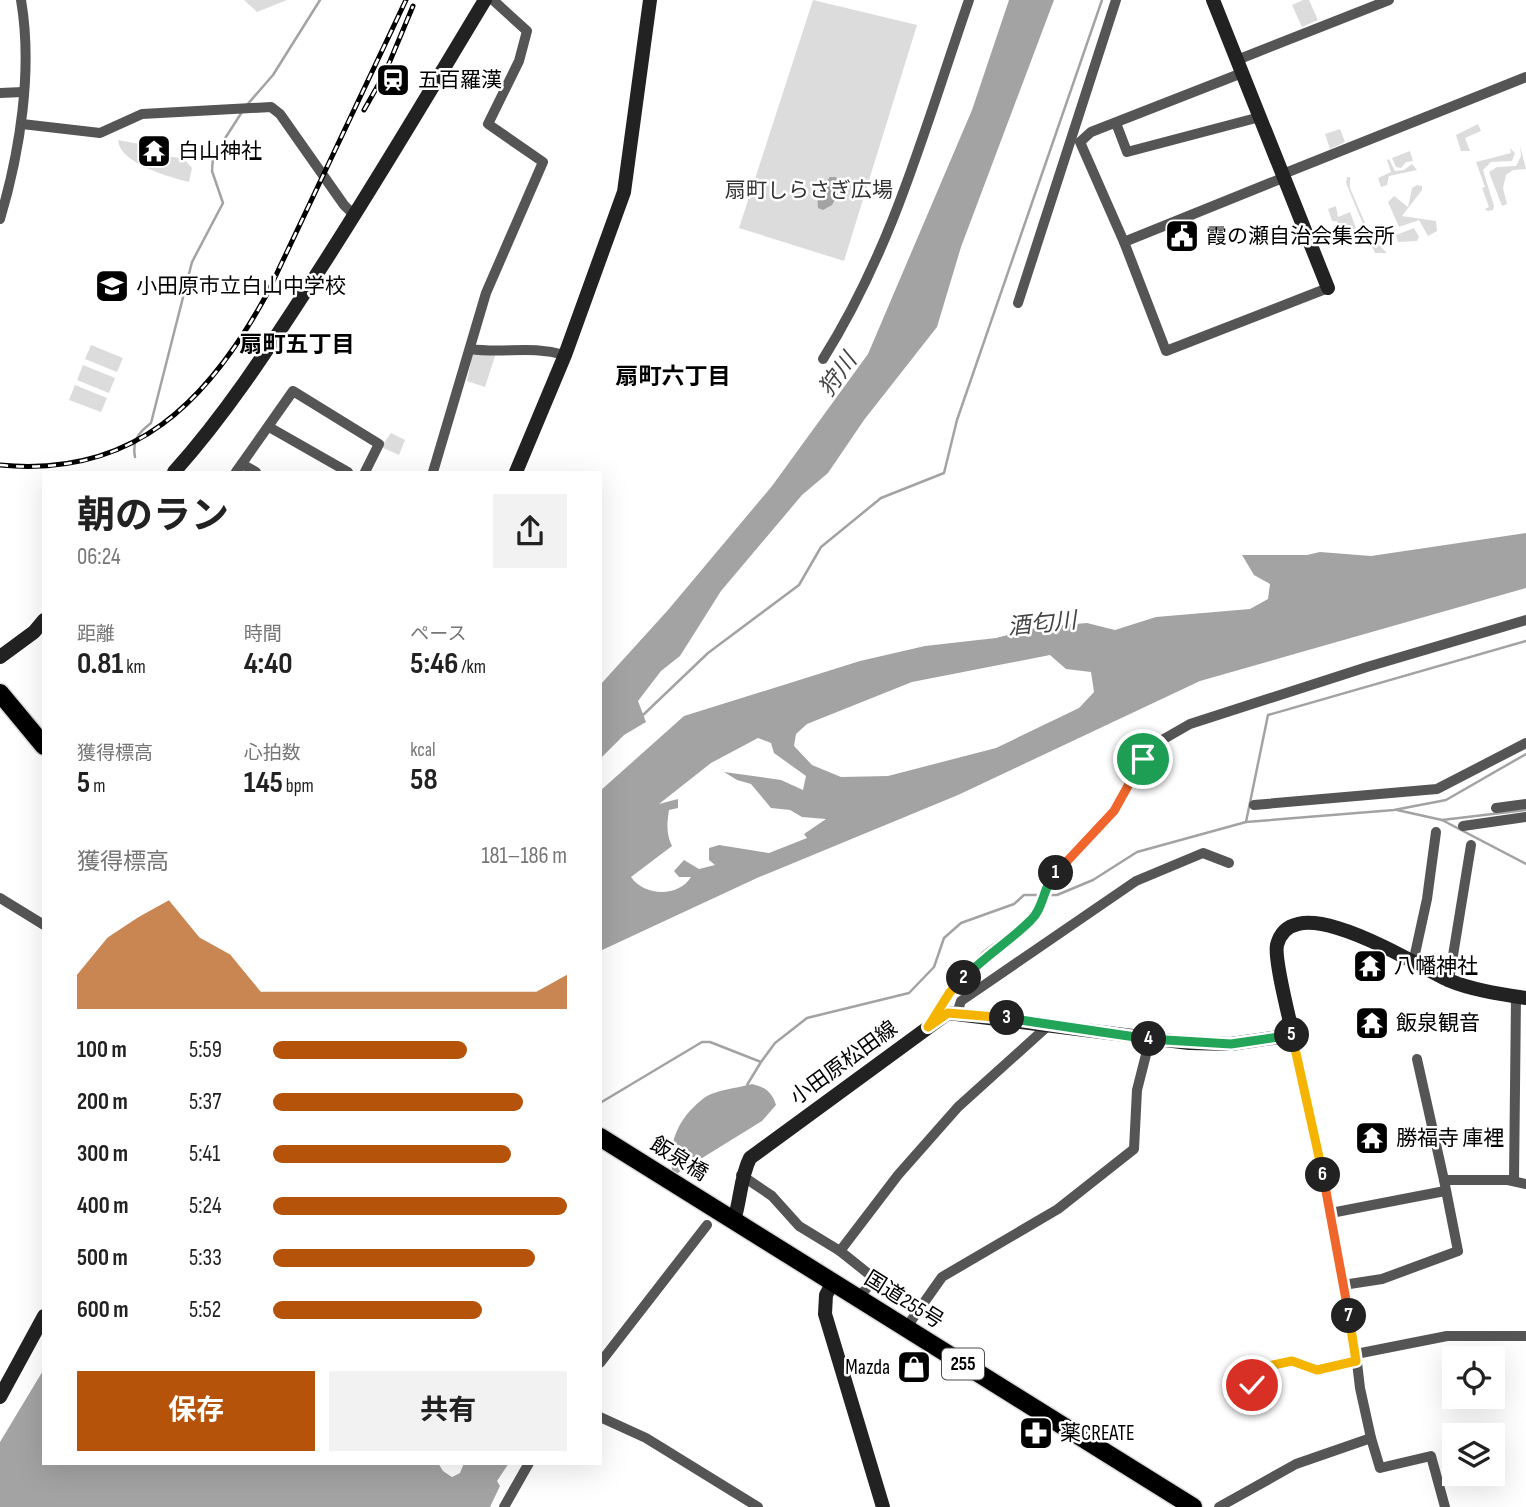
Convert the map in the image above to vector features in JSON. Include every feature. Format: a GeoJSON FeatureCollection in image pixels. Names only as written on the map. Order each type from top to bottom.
{"type":"FeatureCollection","features":[{"type":"Feature","properties":{"kind":"highway"},"geometry":{"type":"LineString","coordinates":[[0,693],[42,744]]}},
{"type":"Feature","properties":{"kind":"highway","name":"飯泉橋"},"geometry":{"type":"LineString","coordinates":[[602,1138],[734,1220]]}},
{"type":"Feature","properties":{"kind":"highway","name":"国道255号"},"geometry":{"type":"LineString","coordinates":[[734,1220],[1185,1506]]}},
{"type":"Feature","properties":{"kind":"main road"},"geometry":{"type":"LineString","coordinates":[[178,471],[226,409],[354,215],[485,0]]}},
{"type":"Feature","properties":{"kind":"main road"},"geometry":{"type":"LineString","coordinates":[[516,471],[565,355],[624,192],[650,0]]}},
{"type":"Feature","properties":{"kind":"main road"},"geometry":{"type":"LineString","coordinates":[[1213,0],[1328,288]]}},
{"type":"Feature","properties":{"kind":"main road"},"geometry":{"type":"LineString","coordinates":[[0,657],[34,632],[42,622]]}},
{"type":"Feature","properties":{"kind":"main road"},"geometry":{"type":"LineString","coordinates":[[957,1013],[1050,1023],[1150,1039],[1231,1044],[1293,1035],[1276,948],[1284,931],[1295,925],[1312,923],[1365,937],[1449,980],[1521,998]]}},
{"type":"Feature","properties":{"kind":"main road","name":"小田原松田線"},"geometry":{"type":"LineString","coordinates":[[741,1175],[750,1158],[928,1027],[948,1013],[957,1013]]}},
{"type":"Feature","properties":{"kind":"main road"},"geometry":{"type":"LineString","coordinates":[[734,1220],[740,1198],[741,1175]]}},
{"type":"Feature","properties":{"kind":"main road"},"geometry":{"type":"LineString","coordinates":[[833,1282],[825,1295],[825,1314],[883,1507]]}},
{"type":"Feature","properties":{"kind":"main road"},"geometry":{"type":"LineString","coordinates":[[0,1397],[42,1320]]}},
{"type":"Feature","properties":{"kind":"street"},"geometry":{"type":"LineString","coordinates":[[0,219],[14,173],[22,124],[21,0]]}},
{"type":"Feature","properties":{"kind":"street"},"geometry":{"type":"LineString","coordinates":[[433,471],[486,293],[542,162],[488,124],[519,61],[527,31],[493,0]]}},
{"type":"Feature","properties":{"kind":"street"},"geometry":{"type":"LineString","coordinates":[[823,359],[875,267],[904,195],[969,0]]}},
{"type":"Feature","properties":{"kind":"street"},"geometry":{"type":"LineString","coordinates":[[1018,303],[1078,135],[1116,0]]}},
{"type":"Feature","properties":{"kind":"street"},"geometry":{"type":"LineString","coordinates":[[1078,135],[1116,123],[1389,0]]}},
{"type":"Feature","properties":{"kind":"street"},"geometry":{"type":"LineString","coordinates":[[1124,242],[1526,78]]}},
{"type":"Feature","properties":{"kind":"street"},"geometry":{"type":"LineString","coordinates":[[0,93],[23,92]]}},
{"type":"Feature","properties":{"kind":"street"},"geometry":{"type":"LineString","coordinates":[[22,124],[100,133],[136,115],[271,107],[278,111],[344,205],[354,215]]}},
{"type":"Feature","properties":{"kind":"street"},"geometry":{"type":"LineString","coordinates":[[1116,123],[1127,152],[1260,117]]}},
{"type":"Feature","properties":{"kind":"street"},"geometry":{"type":"LineString","coordinates":[[1078,135],[1124,242],[1166,351],[1328,288]]}},
{"type":"Feature","properties":{"kind":"street"},"geometry":{"type":"LineString","coordinates":[[470,349],[501,353],[518,348],[540,348],[565,355]]}},
{"type":"Feature","properties":{"kind":"street"},"geometry":{"type":"LineString","coordinates":[[239,468],[293,391],[379,444],[366,471]]}},
{"type":"Feature","properties":{"kind":"street"},"geometry":{"type":"LineString","coordinates":[[269,427],[346,471]]}},
{"type":"Feature","properties":{"kind":"street"},"geometry":{"type":"LineString","coordinates":[[928,1027],[950,992],[986,955],[1034,919],[1044,887],[1114,811],[1143,759],[1162,740],[1191,724],[1526,620]]}},
{"type":"Feature","properties":{"kind":"street"},"geometry":{"type":"LineString","coordinates":[[1254,805],[1437,789],[1526,743]]}},
{"type":"Feature","properties":{"kind":"street"},"geometry":{"type":"LineString","coordinates":[[1496,808],[1526,806]]}},
{"type":"Feature","properties":{"kind":"street"},"geometry":{"type":"LineString","coordinates":[[1463,826],[1526,817]]}},
{"type":"Feature","properties":{"kind":"street"},"geometry":{"type":"LineString","coordinates":[[1413,963],[1427,898],[1436,832]]}},
{"type":"Feature","properties":{"kind":"street"},"geometry":{"type":"LineString","coordinates":[[1449,980],[1471,845]]}},
{"type":"Feature","properties":{"kind":"street"},"geometry":{"type":"LineString","coordinates":[[957,1013],[961,1001],[1136,881],[1203,853],[1229,863]]}},
{"type":"Feature","properties":{"kind":"street"},"geometry":{"type":"LineString","coordinates":[[0,898],[42,924]]}},
{"type":"Feature","properties":{"kind":"street"},"geometry":{"type":"LineString","coordinates":[[1514,1180],[1521,998]]}},
{"type":"Feature","properties":{"kind":"street"},"geometry":{"type":"LineString","coordinates":[[840,1251],[898,1175],[958,1107],[1050,1023]]}},
{"type":"Feature","properties":{"kind":"street"},"geometry":{"type":"LineString","coordinates":[[1293,1035],[1331,1213],[1371,1438],[1380,1468],[1431,1456],[1445,1507]]}},
{"type":"Feature","properties":{"kind":"street"},"geometry":{"type":"LineString","coordinates":[[906,1328],[942,1277],[1058,1209],[1134,1149],[1137,1090],[1150,1039]]}},
{"type":"Feature","properties":{"kind":"street"},"geometry":{"type":"LineString","coordinates":[[1343,1284],[1382,1279],[1458,1251],[1417,1059]]}},
{"type":"Feature","properties":{"kind":"street"},"geometry":{"type":"LineString","coordinates":[[741,1175],[772,1196],[799,1226],[840,1251],[875,1279],[858,1298]]}},
{"type":"Feature","properties":{"kind":"street"},"geometry":{"type":"LineString","coordinates":[[1331,1213],[1445,1186],[1514,1180],[1526,1185]]}},
{"type":"Feature","properties":{"kind":"street"},"geometry":{"type":"LineString","coordinates":[[602,1360],[707,1225]]}},
{"type":"Feature","properties":{"kind":"street"},"geometry":{"type":"LineString","coordinates":[[1252,1385],[1273,1365],[1292,1361],[1317,1370],[1356,1357],[1447,1336],[1526,1336]]}},
{"type":"Feature","properties":{"kind":"street"},"geometry":{"type":"LineString","coordinates":[[602,1418],[646,1438],[758,1507]]}},
{"type":"Feature","properties":{"kind":"street"},"geometry":{"type":"LineString","coordinates":[[1219,1507],[1296,1464],[1371,1438]]}},
{"type":"Feature","properties":{"kind":"street"},"geometry":{"type":"LineString","coordinates":[[504,1507],[528,1465]]}},
{"type":"Feature","properties":{"kind":"green space"},"geometry":{"type":"Polygon","coordinates":[[[244,0],[287,0],[257,12],[244,0]]]}},
{"type":"Feature","properties":{"kind":"green space","name":"扇町しらさぎ広場"},"geometry":{"type":"Polygon","coordinates":[[[813,0],[917,25],[844,261],[739,228],[813,0]]]}},
{"type":"Feature","properties":{"kind":"green space"},"geometry":{"type":"Polygon","coordinates":[[[1309,0],[1318,20],[1302,27],[1292,5],[1309,0]]]}},
{"type":"Feature","properties":{"kind":"green space"},"geometry":{"type":"Polygon","coordinates":[[[1478,124],[1481,131],[1465,138],[1470,151],[1461,151],[1456,135],[1478,124]]]}},
{"type":"Feature","properties":{"kind":"green space"},"geometry":{"type":"Polygon","coordinates":[[[1340,129],[1345,142],[1330,149],[1325,134],[1340,129]]]}},
{"type":"Feature","properties":{"kind":"green space"},"geometry":{"type":"Polygon","coordinates":[[[118,140],[155,147],[162,156],[183,158],[192,168],[189,182],[146,168],[127,156],[118,140]]]}},
{"type":"Feature","properties":{"kind":"green space"},"geometry":{"type":"Polygon","coordinates":[[[1520,146],[1526,169],[1513,170],[1506,175],[1503,188],[1507,204],[1502,206],[1489,172],[1497,167],[1516,166],[1521,156],[1520,146]]]}},
{"type":"Feature","properties":{"kind":"green space"},"geometry":{"type":"Polygon","coordinates":[[[1510,148],[1515,153],[1512,161],[1491,162],[1483,170],[1494,206],[1493,210],[1487,211],[1485,209],[1489,207],[1482,188],[1485,187],[1476,162],[1511,153],[1510,148]]]}},
{"type":"Feature","properties":{"kind":"green space"},"geometry":{"type":"Polygon","coordinates":[[[1410,151],[1413,161],[1406,162],[1401,168],[1396,167],[1392,158],[1410,151]]]}},
{"type":"Feature","properties":{"kind":"green space"},"geometry":{"type":"Polygon","coordinates":[[[1389,159],[1395,171],[1404,170],[1412,164],[1417,170],[1389,176],[1387,185],[1381,187],[1378,178],[1391,172],[1387,160],[1389,159]]]}},
{"type":"Feature","properties":{"kind":"green space"},"geometry":{"type":"Polygon","coordinates":[[[1347,177],[1350,177],[1350,188],[1371,237],[1387,253],[1375,253],[1346,183],[1347,177]]]}},
{"type":"Feature","properties":{"kind":"green space"},"geometry":{"type":"Polygon","coordinates":[[[1422,186],[1422,190],[1402,216],[1436,221],[1437,231],[1428,236],[1419,220],[1399,227],[1388,202],[1394,196],[1408,207],[1412,188],[1422,186]]]}},
{"type":"Feature","properties":{"kind":"green space"},"geometry":{"type":"Polygon","coordinates":[[[1336,206],[1338,217],[1350,212],[1356,228],[1342,234],[1344,241],[1349,240],[1351,244],[1342,246],[1337,221],[1332,221],[1328,209],[1336,206]]]}},
{"type":"Feature","properties":{"kind":"green space"},"geometry":{"type":"Polygon","coordinates":[[[1414,228],[1419,237],[1417,241],[1398,242],[1396,235],[1414,228]]]}},
{"type":"Feature","properties":{"kind":"green space"},"geometry":{"type":"Polygon","coordinates":[[[91,345],[123,358],[117,372],[85,359],[91,345]]]}},
{"type":"Feature","properties":{"kind":"green space"},"geometry":{"type":"Polygon","coordinates":[[[473,350],[497,350],[485,387],[467,381],[473,350]]]}},
{"type":"Feature","properties":{"kind":"green space"},"geometry":{"type":"Polygon","coordinates":[[[83,365],[115,378],[109,393],[77,380],[83,365]]]}},
{"type":"Feature","properties":{"kind":"green space"},"geometry":{"type":"Polygon","coordinates":[[[75,385],[107,398],[101,412],[69,400],[75,385]]]}},
{"type":"Feature","properties":{"kind":"green space"},"geometry":{"type":"Polygon","coordinates":[[[391,433],[405,440],[399,455],[381,447],[391,433]]]}},
{"type":"Feature","properties":{"kind":"shaded area"},"geometry":{"type":"Polygon","coordinates":[[[1009,0],[1054,0],[961,247],[937,327],[864,420],[828,473],[802,495],[721,591],[680,656],[661,671],[638,701],[646,722],[624,735],[602,757],[602,683],[668,610],[772,486],[868,354],[972,110],[1009,0]]]}},
{"type":"Feature","properties":{"kind":"shaded area"},"geometry":{"type":"Polygon","coordinates":[[[830,177],[836,177],[840,191],[832,205],[823,210],[818,208],[817,193],[830,177]]]}},
{"type":"Feature","properties":{"kind":"shaded area"},"geometry":{"type":"Polygon","coordinates":[[[1526,533],[1526,588],[1200,681],[958,795],[757,878],[602,950],[602,789],[684,716],[860,661],[925,646],[996,638],[1039,627],[1087,623],[1115,630],[1156,617],[1250,609],[1268,599],[1270,584],[1254,575],[1242,555],[1307,555],[1320,552],[1371,556],[1526,533]],[[1050,655],[912,682],[807,724],[796,734],[794,746],[812,765],[841,777],[888,776],[996,748],[1079,708],[1094,692],[1091,672],[1066,669],[1050,655]],[[758,738],[711,763],[659,804],[678,799],[678,808],[669,810],[668,815],[668,833],[672,846],[631,877],[637,883],[652,891],[678,889],[691,877],[679,877],[674,871],[684,860],[699,869],[715,865],[709,860],[709,848],[719,845],[769,853],[807,838],[804,834],[826,819],[802,817],[790,810],[771,808],[751,784],[724,772],[781,780],[803,790],[806,776],[774,753],[771,743],[758,738]]]}},
{"type":"Feature","properties":{"kind":"shaded area"},"geometry":{"type":"Polygon","coordinates":[[[752,1084],[767,1091],[776,1105],[762,1121],[673,1176],[673,1143],[687,1115],[709,1095],[752,1084]]]}},
{"type":"Feature","properties":{"kind":"shaded area"},"geometry":{"type":"Polygon","coordinates":[[[42,1372],[42,1465],[439,1465],[452,1477],[460,1473],[463,1465],[508,1465],[497,1481],[500,1486],[490,1507],[0,1507],[0,1442],[42,1372]]]}},
{"type":"Feature","properties":{"kind":"waterway"},"geometry":{"type":"LineString","coordinates":[[246,106],[273,75],[320,0]]}},
{"type":"Feature","properties":{"kind":"waterway"},"geometry":{"type":"LineString","coordinates":[[642,716],[708,653],[799,585],[821,547],[881,498],[944,473],[957,420],[1102,0]]}},
{"type":"Feature","properties":{"kind":"waterway"},"geometry":{"type":"LineString","coordinates":[[135,457],[134,446],[137,438],[151,423],[192,262],[223,203],[212,171],[213,157],[242,112]]}},
{"type":"Feature","properties":{"kind":"waterway"},"geometry":{"type":"LineString","coordinates":[[1246,822],[1268,715],[1526,641]]}},
{"type":"Feature","properties":{"kind":"waterway"},"geometry":{"type":"LineString","coordinates":[[1047,895],[1057,895],[1093,880],[1137,852],[1246,822],[1394,810],[1446,800],[1526,754]]}},
{"type":"Feature","properties":{"kind":"waterway"},"geometry":{"type":"LineString","coordinates":[[1397,810],[1442,820],[1526,864]]}},
{"type":"Feature","properties":{"kind":"waterway"},"geometry":{"type":"LineString","coordinates":[[1442,820],[1526,810]]}},
{"type":"Feature","properties":{"kind":"waterway"},"geometry":{"type":"LineString","coordinates":[[602,1102],[702,1042],[710,1042],[761,1062],[775,1043],[807,1018],[909,993],[934,967],[944,938],[961,923],[1014,904],[1024,895],[1040,895]]}},
{"type":"Feature","properties":{"kind":"waterway"},"geometry":{"type":"LineString","coordinates":[[747,1085],[761,1062]]}},
{"type":"Feature","properties":{"kind":"railway"},"geometry":{"type":"LineString","coordinates":[[0,465],[48,466],[90,459],[128,445],[162,424],[193,398],[220,367],[268,292],[406,0]]}},
{"type":"Feature","properties":{"kind":"railway"},"geometry":{"type":"LineString","coordinates":[[364,110],[385,73],[413,6]]}},
{"type":"Feature","properties":{"kind":"place","name":"五百羅漢"},"geometry":{"type":"Point","coordinates":[393,80]}},
{"type":"Feature","properties":{"kind":"place","name":"白山神社"},"geometry":{"type":"Point","coordinates":[154,151]}},
{"type":"Feature","properties":{"kind":"place","name":"霞の瀬自治会集会所"},"geometry":{"type":"Point","coordinates":[1182,236]}},
{"type":"Feature","properties":{"kind":"place","name":"小田原市立白山中学校"},"geometry":{"type":"Point","coordinates":[112,286]}},
{"type":"Feature","properties":{"kind":"place","name":"八幡神社"},"geometry":{"type":"Point","coordinates":[1370,966]}},
{"type":"Feature","properties":{"kind":"place","name":"飯泉観音"},"geometry":{"type":"Point","coordinates":[1372,1023]}},
{"type":"Feature","properties":{"kind":"place","name":"勝福寺 庫裡"},"geometry":{"type":"Point","coordinates":[1372,1138]}},
{"type":"Feature","properties":{"kind":"place","name":"Mazda"},"geometry":{"type":"Point","coordinates":[914,1367]}},
{"type":"Feature","properties":{"kind":"place","name":"薬CREATE"},"geometry":{"type":"Point","coordinates":[1036,1433]}},
{"type":"Feature","properties":{"kind":"district","name":"扇町五丁目"},"geometry":{"type":"Point","coordinates":[297,345]}},
{"type":"Feature","properties":{"kind":"district","name":"扇町六丁目"},"geometry":{"type":"Point","coordinates":[673,377]}},
{"type":"Feature","properties":{"kind":"route"},"geometry":{"type":"LineString","coordinates":[[1143,759],[1114,811],[1044,887],[1034,919],[986,955],[950,992],[928,1027],[948,1013],[957,1013],[1189,1043],[1231,1044],[1293,1035],[1331,1213],[1356,1361],[1317,1370],[1307,1364],[1292,1361],[1273,1365],[1252,1385]]}},
{"type":"Feature","properties":{"kind":"water label","name":"狩川"},"geometry":{"type":"Point","coordinates":[838,375]}},
{"type":"Feature","properties":{"kind":"water label","name":"酒匂川"},"geometry":{"type":"Point","coordinates":[1042,624]}}]}
